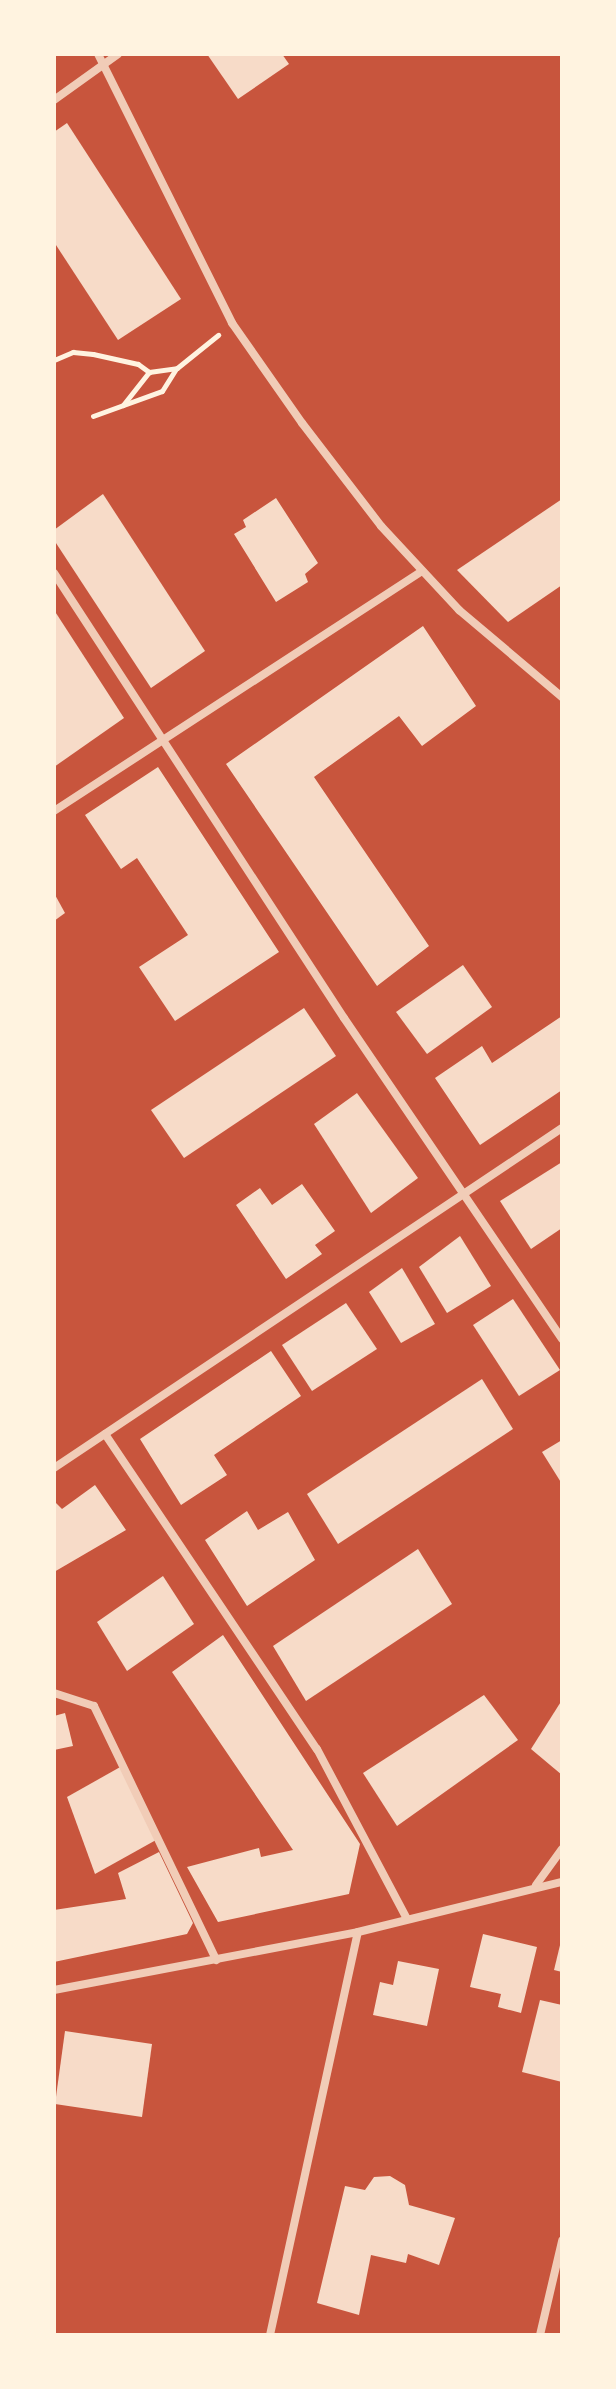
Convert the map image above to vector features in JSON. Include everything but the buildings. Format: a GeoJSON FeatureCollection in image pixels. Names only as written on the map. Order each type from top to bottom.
{"type":"FeatureCollection","features":[{"type":"Feature","properties":{"kind":"street"},"geometry":{"type":"LineString","coordinates":[[98,54],[232,323],[302,423],[422,571],[459,610],[562,697]]}},
{"type":"Feature","properties":{"kind":"street"},"geometry":{"type":"LineString","coordinates":[[54,100],[118,54]]}},
{"type":"Feature","properties":{"kind":"street"},"geometry":{"type":"LineString","coordinates":[[54,811],[422,571]]}},
{"type":"Feature","properties":{"kind":"street"},"geometry":{"type":"LineString","coordinates":[[54,573],[562,1339]]}},
{"type":"Feature","properties":{"kind":"street"},"geometry":{"type":"LineString","coordinates":[[54,1468],[562,1128]]}},
{"type":"Feature","properties":{"kind":"street"},"geometry":{"type":"LineString","coordinates":[[105,1434],[317,1749],[407,1919]]}},
{"type":"Feature","properties":{"kind":"street"},"geometry":{"type":"LineString","coordinates":[[54,1693],[94,1706],[216,1960]]}},
{"type":"Feature","properties":{"kind":"street"},"geometry":{"type":"LineString","coordinates":[[536,1885],[562,1849]]}},
{"type":"Feature","properties":{"kind":"street"},"geometry":{"type":"LineString","coordinates":[[54,1990],[358,1932],[536,1885],[562,1882]]}},
{"type":"Feature","properties":{"kind":"street"},"geometry":{"type":"LineString","coordinates":[[270,2335],[358,1932]]}},
{"type":"Feature","properties":{"kind":"street"},"geometry":{"type":"LineString","coordinates":[[540,2335],[562,2241]]}},
{"type":"Feature","properties":{"kind":"path"},"geometry":{"type":"LineString","coordinates":[[93,416],[162,391],[177,368],[232,323]]}},
{"type":"Feature","properties":{"kind":"path"},"geometry":{"type":"LineString","coordinates":[[54,360],[73,352],[93,354],[138,364],[149,372]]}},
{"type":"Feature","properties":{"kind":"path"},"geometry":{"type":"LineString","coordinates":[[123,405],[149,372],[177,368]]}}]}
